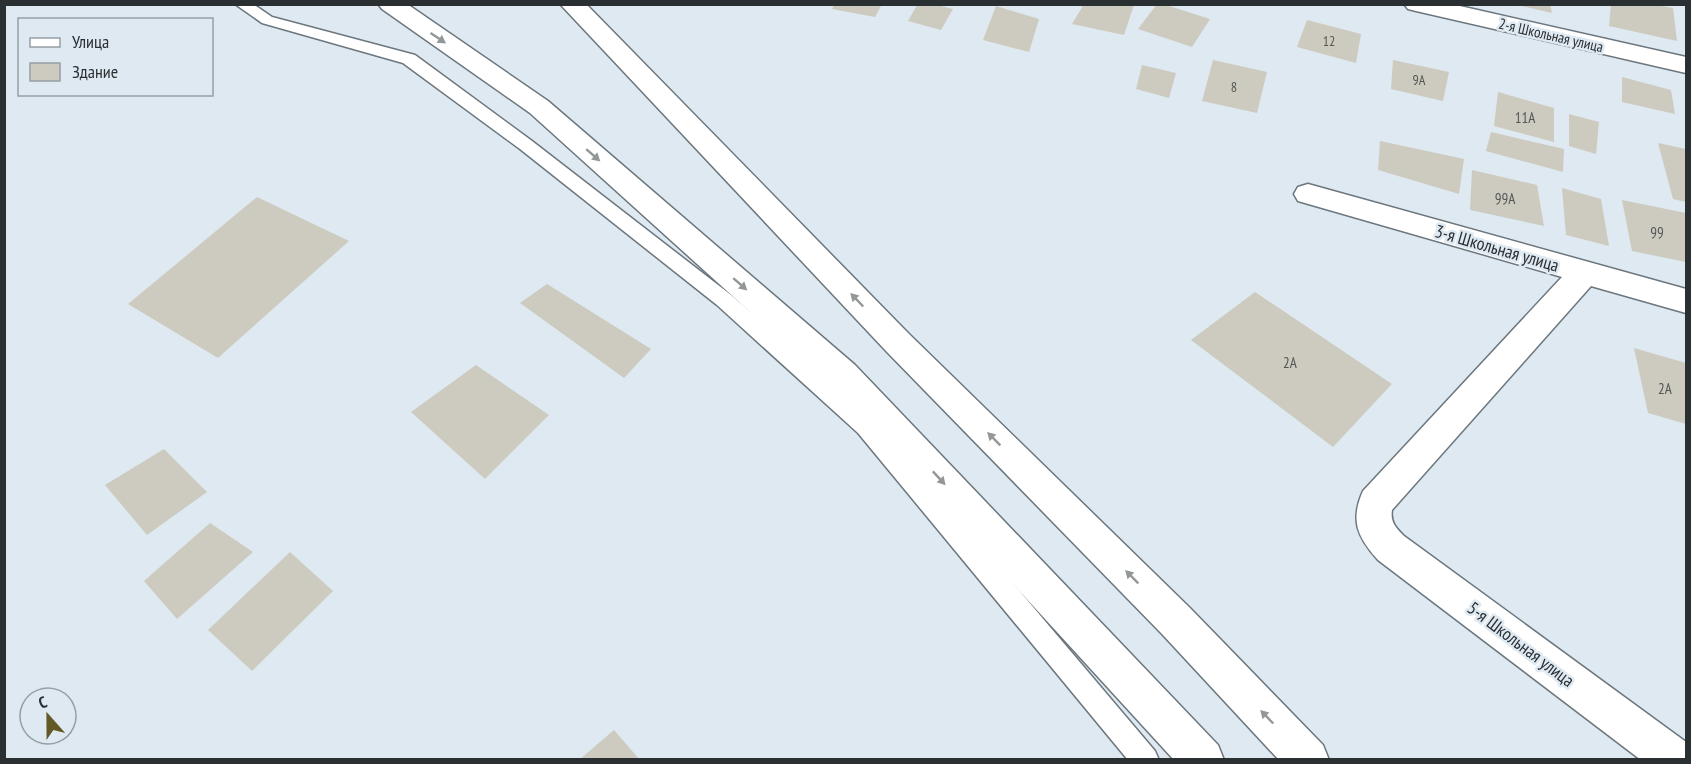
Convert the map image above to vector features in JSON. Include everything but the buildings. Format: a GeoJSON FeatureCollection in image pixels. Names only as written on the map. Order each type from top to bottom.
{"type":"FeatureCollection","features":[{"type":"Feature","properties":{"kind":"main road"},"geometry":{"type":"LineString","coordinates":[[390,4],[539,107],[843,375],[1203,759]]}},
{"type":"Feature","properties":{"kind":"main road"},"geometry":{"type":"LineString","coordinates":[[572,4],[890,334],[1176,621],[1308,759]]}},
{"type":"Feature","properties":{"kind":"main road","name":"2-я Школьная улица"},"geometry":{"type":"LineString","coordinates":[[1416,4],[1686,65]]}},
{"type":"Feature","properties":{"kind":"main road","name":"3-я Школьная улица"},"geometry":{"type":"LineString","coordinates":[[1308,195],[1686,301]]}},
{"type":"Feature","properties":{"kind":"main road","name":"5-я Школьная улица"},"geometry":{"type":"LineString","coordinates":[[1585,272],[1376,502],[1372,511],[1373,523],[1380,537],[1391,548],[1676,759]]}},
{"type":"Feature","properties":{"kind":"lane"},"geometry":{"type":"LineString","coordinates":[[242,4],[267,20],[409,59],[526,145],[724,300],[866,426],[1146,759]]}}]}
